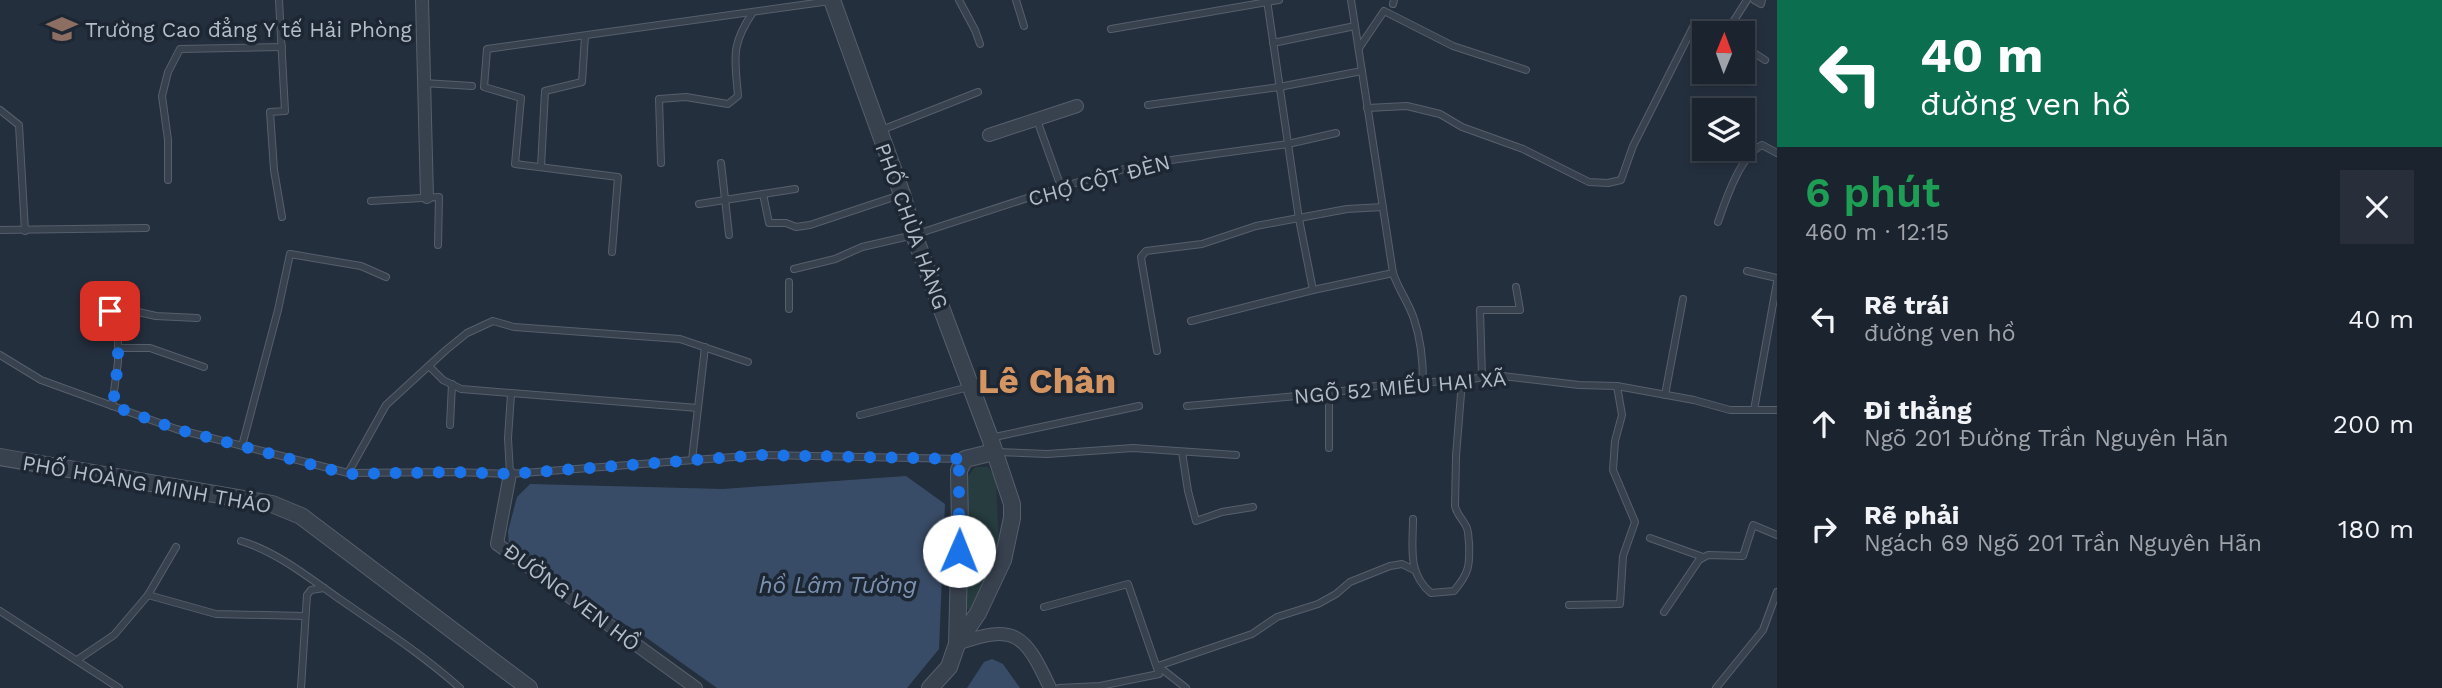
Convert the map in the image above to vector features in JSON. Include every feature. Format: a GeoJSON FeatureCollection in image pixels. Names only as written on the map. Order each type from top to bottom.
{"type":"FeatureCollection","features":[{"type":"Feature","properties":{"kind":"street"},"geometry":{"type":"LineString","coordinates":[[422,0],[427,197]]}},
{"type":"Feature","properties":{"kind":"street","name":"PHỐ CHÙA HÀNG"},"geometry":{"type":"LineString","coordinates":[[832,0],[1012,504],[1012,518],[1003,561],[978,613],[957,644],[949,667],[930,688]]}},
{"type":"Feature","properties":{"kind":"street"},"geometry":{"type":"LineString","coordinates":[[989,135],[1077,106]]}},
{"type":"Feature","properties":{"kind":"street"},"geometry":{"type":"LineString","coordinates":[[965,459],[992,445]]}},
{"type":"Feature","properties":{"kind":"street","name":"PHỐ HOÀNG MINH THẢO"},"geometry":{"type":"LineString","coordinates":[[0,457],[272,504],[301,516],[529,688]]}},
{"type":"Feature","properties":{"kind":"street","name":"PHỐ CHÙA HÀNG"},"geometry":{"type":"LineString","coordinates":[[957,644],[959,470],[965,459]]}},
{"type":"Feature","properties":{"kind":"street","name":"ĐƯỜNG VEN HỒ"},"geometry":{"type":"LineString","coordinates":[[510,474],[497,544],[696,688]]}},
{"type":"Feature","properties":{"kind":"street"},"geometry":{"type":"LineString","coordinates":[[957,644],[986,633],[1007,633],[1024,644],[1038,662],[1050,688]]}},
{"type":"Feature","properties":{"kind":"lane"},"geometry":{"type":"LineString","coordinates":[[279,0],[285,111],[270,112],[274,170],[282,217]]}},
{"type":"Feature","properties":{"kind":"lane"},"geometry":{"type":"LineString","coordinates":[[612,252],[618,177],[515,164],[521,98],[484,88],[487,50],[832,0]]}},
{"type":"Feature","properties":{"kind":"lane"},"geometry":{"type":"LineString","coordinates":[[959,0],[980,44]]}},
{"type":"Feature","properties":{"kind":"lane"},"geometry":{"type":"LineString","coordinates":[[1017,0],[1024,26]]}},
{"type":"Feature","properties":{"kind":"lane"},"geometry":{"type":"LineString","coordinates":[[1111,29],[1279,0]]}},
{"type":"Feature","properties":{"kind":"lane"},"geometry":{"type":"LineString","coordinates":[[1352,0],[1392,273],[1397,288],[1414,317],[1423,355],[1423,382]]}},
{"type":"Feature","properties":{"kind":"lane"},"geometry":{"type":"LineString","coordinates":[[1734,21],[1747,0]]}},
{"type":"Feature","properties":{"kind":"lane"},"geometry":{"type":"LineString","coordinates":[[1754,0],[1761,4],[1762,0]]}},
{"type":"Feature","properties":{"kind":"lane"},"geometry":{"type":"LineString","coordinates":[[1267,2],[1299,219],[1313,290]]}},
{"type":"Feature","properties":{"kind":"lane"},"geometry":{"type":"LineString","coordinates":[[1359,48],[1384,11],[1452,46],[1526,70]]}},
{"type":"Feature","properties":{"kind":"lane"},"geometry":{"type":"LineString","coordinates":[[661,163],[659,99],[686,97],[728,104],[738,96],[734,52],[739,32],[753,12]]}},
{"type":"Feature","properties":{"kind":"lane"},"geometry":{"type":"LineString","coordinates":[[1273,43],[1355,26]]}},
{"type":"Feature","properties":{"kind":"lane"},"geometry":{"type":"LineString","coordinates":[[1367,108],[1407,106],[1440,114],[1462,127],[1523,149],[1589,182],[1608,183],[1621,180],[1633,146],[1692,29]]}},
{"type":"Feature","properties":{"kind":"lane"},"geometry":{"type":"LineString","coordinates":[[541,167],[545,90],[582,82],[585,36]]}},
{"type":"Feature","properties":{"kind":"lane"},"geometry":{"type":"LineString","coordinates":[[167,180],[168,140],[162,96],[168,72],[180,49],[282,47]]}},
{"type":"Feature","properties":{"kind":"lane"},"geometry":{"type":"LineString","coordinates":[[1755,54],[1765,60]]}},
{"type":"Feature","properties":{"kind":"lane"},"geometry":{"type":"LineString","coordinates":[[1148,105],[1279,87],[1362,71]]}},
{"type":"Feature","properties":{"kind":"lane"},"geometry":{"type":"LineString","coordinates":[[422,82],[472,86]]}},
{"type":"Feature","properties":{"kind":"lane"},"geometry":{"type":"LineString","coordinates":[[878,132],[978,92]]}},
{"type":"Feature","properties":{"kind":"lane"},"geometry":{"type":"LineString","coordinates":[[0,110],[19,125],[24,231]]}},
{"type":"Feature","properties":{"kind":"lane"},"geometry":{"type":"LineString","coordinates":[[1037,119],[1061,187]]}},
{"type":"Feature","properties":{"kind":"lane","name":"CHỢ CỘT ĐÈN"},"geometry":{"type":"LineString","coordinates":[[794,270],[862,247],[914,235],[1061,187],[1142,164],[1288,144],[1336,133]]}},
{"type":"Feature","properties":{"kind":"lane"},"geometry":{"type":"LineString","coordinates":[[1718,222],[1727,196],[1749,153],[1762,145],[1777,153]]}},
{"type":"Feature","properties":{"kind":"lane"},"geometry":{"type":"LineString","coordinates":[[721,163],[729,235]]}},
{"type":"Feature","properties":{"kind":"lane"},"geometry":{"type":"LineString","coordinates":[[699,204],[795,189]]}},
{"type":"Feature","properties":{"kind":"lane"},"geometry":{"type":"LineString","coordinates":[[763,194],[769,223],[786,223],[796,227],[840,216],[902,194]]}},
{"type":"Feature","properties":{"kind":"lane"},"geometry":{"type":"LineString","coordinates":[[371,201],[439,197],[439,245]]}},
{"type":"Feature","properties":{"kind":"lane"},"geometry":{"type":"LineString","coordinates":[[1157,351],[1141,257],[1146,251],[1202,244],[1244,229],[1348,209],[1382,207]]}},
{"type":"Feature","properties":{"kind":"lane"},"geometry":{"type":"LineString","coordinates":[[0,230],[146,228]]}},
{"type":"Feature","properties":{"kind":"lane"},"geometry":{"type":"LineString","coordinates":[[242,446],[290,254],[361,266],[386,277]]}},
{"type":"Feature","properties":{"kind":"lane"},"geometry":{"type":"LineString","coordinates":[[1748,271],[1777,280],[1754,410]]}},
{"type":"Feature","properties":{"kind":"lane"},"geometry":{"type":"LineString","coordinates":[[1191,321],[1392,273]]}},
{"type":"Feature","properties":{"kind":"lane"},"geometry":{"type":"LineString","coordinates":[[789,282],[789,309]]}},
{"type":"Feature","properties":{"kind":"lane"},"geometry":{"type":"LineString","coordinates":[[1482,377],[1480,310],[1520,310],[1516,286]]}},
{"type":"Feature","properties":{"kind":"lane"},"geometry":{"type":"LineString","coordinates":[[1665,395],[1683,299]]}},
{"type":"Feature","properties":{"kind":"lane"},"geometry":{"type":"LineString","coordinates":[[113,406],[118,348],[110,311],[197,318]]}},
{"type":"Feature","properties":{"kind":"lane"},"geometry":{"type":"LineString","coordinates":[[348,474],[386,405],[467,333],[493,321],[514,327],[680,339],[748,362]]}},
{"type":"Feature","properties":{"kind":"lane"},"geometry":{"type":"LineString","coordinates":[[692,460],[705,347]]}},
{"type":"Feature","properties":{"kind":"lane"},"geometry":{"type":"LineString","coordinates":[[118,348],[150,348],[204,367]]}},
{"type":"Feature","properties":{"kind":"lane"},"geometry":{"type":"LineString","coordinates":[[0,355],[41,380],[176,429],[348,474],[510,474],[760,455],[965,459]]}},
{"type":"Feature","properties":{"kind":"lane"},"geometry":{"type":"LineString","coordinates":[[429,366],[443,380],[461,389],[698,408]]}},
{"type":"Feature","properties":{"kind":"lane","name":"NGÕ 52 MIẾU HAI XÃ"},"geometry":{"type":"LineString","coordinates":[[1188,406],[1423,382],[1515,376],[1579,385],[1617,386],[1730,410],[1777,410]]}},
{"type":"Feature","properties":{"kind":"lane"},"geometry":{"type":"LineString","coordinates":[[1413,519],[1414,570],[1420,583],[1431,593],[1454,590],[1465,578],[1469,565],[1468,532],[1455,506],[1462,381]]}},
{"type":"Feature","properties":{"kind":"lane"},"geometry":{"type":"LineString","coordinates":[[450,425],[452,384]]}},
{"type":"Feature","properties":{"kind":"lane"},"geometry":{"type":"LineString","coordinates":[[860,415],[971,386]]}},
{"type":"Feature","properties":{"kind":"lane"},"geometry":{"type":"LineString","coordinates":[[1569,605],[1620,604],[1623,556],[1635,522],[1613,470],[1615,441],[1622,415],[1617,386]]}},
{"type":"Feature","properties":{"kind":"lane"},"geometry":{"type":"LineString","coordinates":[[1329,393],[1329,448]]}},
{"type":"Feature","properties":{"kind":"lane"},"geometry":{"type":"LineString","coordinates":[[510,474],[508,438],[511,394]]}},
{"type":"Feature","properties":{"kind":"lane"},"geometry":{"type":"LineString","coordinates":[[992,445],[1139,406]]}},
{"type":"Feature","properties":{"kind":"lane"},"geometry":{"type":"LineString","coordinates":[[992,445],[1047,454],[1133,448],[1236,455]]}},
{"type":"Feature","properties":{"kind":"lane"},"geometry":{"type":"LineString","coordinates":[[1182,452],[1196,521],[1222,512],[1253,507]]}},
{"type":"Feature","properties":{"kind":"lane"},"geometry":{"type":"LineString","coordinates":[[1664,612],[1693,565],[1703,557],[1743,556],[1753,526],[1777,536]]}},
{"type":"Feature","properties":{"kind":"lane"},"geometry":{"type":"LineString","coordinates":[[1650,538],[1703,557]]}},
{"type":"Feature","properties":{"kind":"lane"},"geometry":{"type":"LineString","coordinates":[[241,541],[269,552],[324,588],[438,669],[460,688]]}},
{"type":"Feature","properties":{"kind":"lane"},"geometry":{"type":"LineString","coordinates":[[78,660],[114,635],[148,595],[176,547]]}},
{"type":"Feature","properties":{"kind":"lane"},"geometry":{"type":"LineString","coordinates":[[1158,666],[1252,634],[1277,617],[1318,604],[1350,582],[1378,571],[1402,564],[1414,570]]}},
{"type":"Feature","properties":{"kind":"lane"},"geometry":{"type":"LineString","coordinates":[[1044,607],[1128,584],[1158,666],[1159,674],[1093,687],[1059,688]]}},
{"type":"Feature","properties":{"kind":"lane"},"geometry":{"type":"LineString","coordinates":[[302,688],[304,616],[309,593],[324,588]]}},
{"type":"Feature","properties":{"kind":"lane"},"geometry":{"type":"LineString","coordinates":[[1716,688],[1763,630],[1777,592]]}},
{"type":"Feature","properties":{"kind":"lane"},"geometry":{"type":"LineString","coordinates":[[148,595],[216,614],[304,616]]}},
{"type":"Feature","properties":{"kind":"lane"},"geometry":{"type":"LineString","coordinates":[[0,611],[119,688]]}},
{"type":"Feature","properties":{"kind":"lane"},"geometry":{"type":"LineString","coordinates":[[1158,666],[1186,688]]}},
{"type":"Feature","properties":{"kind":"green space"},"geometry":{"type":"Polygon","coordinates":[[[975,467],[988,467],[996,479],[999,547],[989,573],[969,610],[961,604],[971,550],[966,480],[975,467]]]}},
{"type":"Feature","properties":{"kind":"water","name":"hồ Lâm Tường"},"geometry":{"type":"Polygon","coordinates":[[[906,476],[945,504],[939,649],[907,688],[717,688],[637,631],[569,593],[509,548],[508,531],[517,497],[530,484],[723,489],[906,476]]]}},
{"type":"Feature","properties":{"kind":"water"},"geometry":{"type":"Polygon","coordinates":[[[992,659],[1003,664],[1020,688],[967,688],[984,662],[992,659]]]}},
{"type":"Feature","properties":{"kind":"place","name":"Trường Cao đẳng Y tế Hải Phòng"},"geometry":{"type":"Point","coordinates":[62,29]}},
{"type":"Feature","properties":{"kind":"district","name":"Lê Chân"},"geometry":{"type":"Point","coordinates":[1047,381]}},
{"type":"Feature","properties":{"kind":"route"},"geometry":{"type":"LineString","coordinates":[[110,311],[112,327],[118,341],[113,406],[176,429],[348,474],[510,474],[760,455],[965,459],[959,470],[959,551]]}}]}
